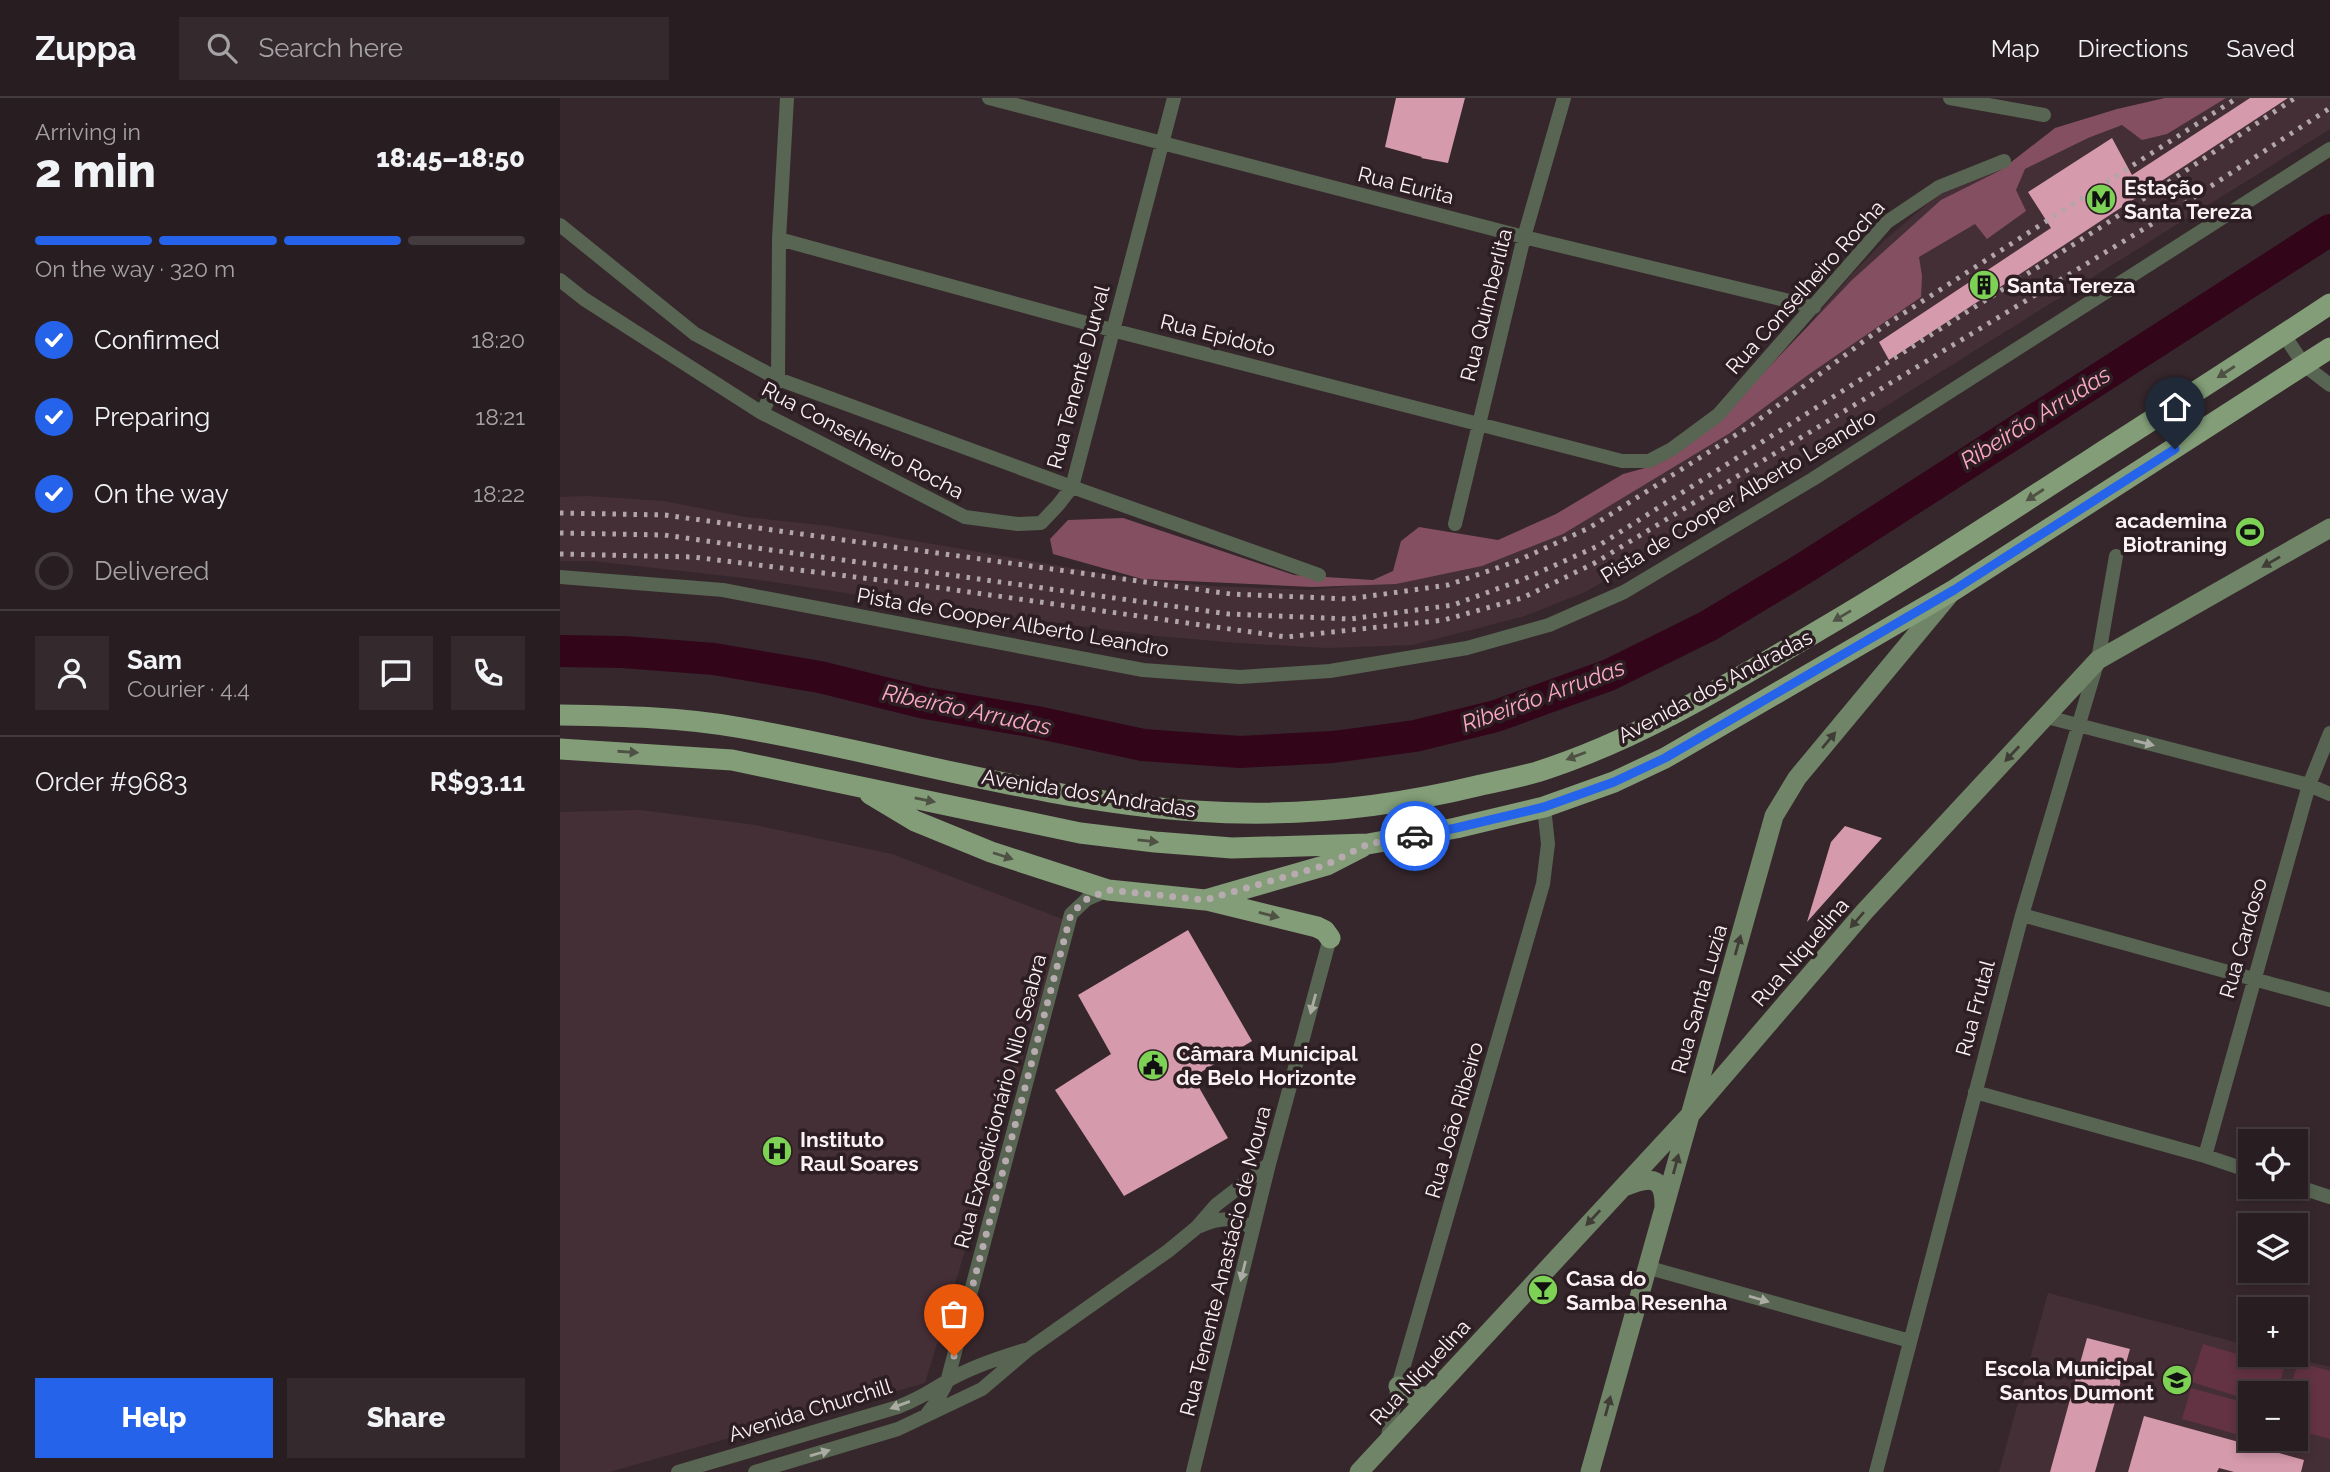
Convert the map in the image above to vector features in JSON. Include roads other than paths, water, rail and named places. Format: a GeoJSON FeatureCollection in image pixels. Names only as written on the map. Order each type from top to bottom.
{"type":"FeatureCollection","features":[{"type":"Feature","properties":{"kind":"main road","name":"Avenida dos Andradas"},"geometry":{"type":"LineString","coordinates":[[560,715],[635,717],[737,727],[1021,786],[1117,802],[1194,811],[1335,811],[1458,791],[1537,772],[1662,719],[1722,686],[1896,585],[2330,304]]}},
{"type":"Feature","properties":{"kind":"main road","name":"Avenida dos Andradas"},"geometry":{"type":"LineString","coordinates":[[560,749],[732,760],[1080,833],[1118,838],[1232,848],[1368,844],[1456,828],[1544,807],[1614,782],[1665,758],[1954,590],[2330,348]]}},
{"type":"Feature","properties":{"kind":"main road"},"geometry":{"type":"LineString","coordinates":[[853,784],[915,821],[991,852],[1108,890],[1205,900],[1317,927],[1325,931],[1330,938]]}},
{"type":"Feature","properties":{"kind":"main road"},"geometry":{"type":"LineString","coordinates":[[1205,900],[1326,865],[1368,844]]}},
{"type":"Feature","properties":{"kind":"street"},"geometry":{"type":"LineString","coordinates":[[762,413],[778,379],[779,239],[787,98]]}},
{"type":"Feature","properties":{"kind":"street","name":"Rua Eurita"},"geometry":{"type":"LineString","coordinates":[[989,98],[1524,237],[1814,307]]}},
{"type":"Feature","properties":{"kind":"street","name":"Rua Tenente Durval"},"geometry":{"type":"LineString","coordinates":[[778,379],[1072,487],[1174,98]]}},
{"type":"Feature","properties":{"kind":"street","name":"Rua Quimberlita"},"geometry":{"type":"LineString","coordinates":[[1455,524],[1524,237],[1564,98]]}},
{"type":"Feature","properties":{"kind":"street"},"geometry":{"type":"LineString","coordinates":[[1950,98],[2044,115]]}},
{"type":"Feature","properties":{"kind":"street","name":"Pista de Cooper Alberto Leandro"},"geometry":{"type":"LineString","coordinates":[[560,577],[723,590],[1143,670],[1240,677],[1317,672],[1467,648],[1549,625],[1624,592],[1813,479],[2330,149]]}},
{"type":"Feature","properties":{"kind":"street","name":"Rua Conselheiro Rocha"},"geometry":{"type":"LineString","coordinates":[[1649,461],[1672,449],[1718,415],[1887,222],[1940,187],[2004,161]]}},
{"type":"Feature","properties":{"kind":"street","name":"Rua Conselheiro Rocha"},"geometry":{"type":"LineString","coordinates":[[560,225],[695,334],[778,379]]}},
{"type":"Feature","properties":{"kind":"street","name":"Rua Epidoto"},"geometry":{"type":"LineString","coordinates":[[779,239],[1112,330],[1622,461],[1649,461]]}},
{"type":"Feature","properties":{"kind":"street","name":"Rua Conselheiro Rocha"},"geometry":{"type":"LineString","coordinates":[[560,280],[584,299],[762,413],[965,517],[1018,524],[1041,523],[1072,487]]}},
{"type":"Feature","properties":{"kind":"street"},"geometry":{"type":"LineString","coordinates":[[2284,335],[2304,365],[2330,385]]}},
{"type":"Feature","properties":{"kind":"street"},"geometry":{"type":"LineString","coordinates":[[1072,487],[1319,575]]}},
{"type":"Feature","properties":{"kind":"street","name":"Rua Niquelina"},"geometry":{"type":"LineString","coordinates":[[1365,1469],[1386,1442],[1690,1115],[1865,911],[2098,660],[2330,528]]}},
{"type":"Feature","properties":{"kind":"street","name":"Rua Frutal"},"geometry":{"type":"LineString","coordinates":[[1876,1472],[2022,915],[2098,660],[2116,556]]}},
{"type":"Feature","properties":{"kind":"street","name":"Rua Santa Luzia"},"geometry":{"type":"LineString","coordinates":[[1590,1472],[1774,816],[1797,778],[1954,590]]}},
{"type":"Feature","properties":{"kind":"street"},"geometry":{"type":"LineString","coordinates":[[2047,717],[2309,785],[2330,794]]}},
{"type":"Feature","properties":{"kind":"street","name":"Rua Cardoso"},"geometry":{"type":"LineString","coordinates":[[2205,1156],[2309,785],[2330,733]]}},
{"type":"Feature","properties":{"kind":"street","name":"Rua João Ribeiro"},"geometry":{"type":"LineString","coordinates":[[1386,1442],[1398,1386],[1543,884],[1548,844],[1544,807]]}},
{"type":"Feature","properties":{"kind":"street","name":"Rua Expedicionário Nilo Seabra"},"geometry":{"type":"LineString","coordinates":[[924,1418],[947,1381],[1071,914],[1087,899],[1108,890]]}},
{"type":"Feature","properties":{"kind":"street"},"geometry":{"type":"LineString","coordinates":[[2022,915],[2330,1000]]}},
{"type":"Feature","properties":{"kind":"street","name":"Rua Tenente Anastácio de Moura"},"geometry":{"type":"LineString","coordinates":[[1193,1472],[1269,1164],[1330,938]]}},
{"type":"Feature","properties":{"kind":"street"},"geometry":{"type":"LineString","coordinates":[[1975,1092],[2238,1167]]}},
{"type":"Feature","properties":{"kind":"street","name":"Avenida Churchill"},"geometry":{"type":"LineString","coordinates":[[755,1472],[898,1430],[982,1389],[1029,1349],[1168,1251],[1196,1228],[1216,1205],[1269,1164]]}},
{"type":"Feature","properties":{"kind":"street"},"geometry":{"type":"LineString","coordinates":[[1621,1189],[1640,1181],[1656,1181],[1664,1193],[1664,1207]]}},
{"type":"Feature","properties":{"kind":"street"},"geometry":{"type":"LineString","coordinates":[[2308,1190],[2330,1198]]}},
{"type":"Feature","properties":{"kind":"street","name":"Avenida Churchill"},"geometry":{"type":"LineString","coordinates":[[1196,1228],[1217,1219],[1230,1218],[1242,1221],[1253,1229]]}},
{"type":"Feature","properties":{"kind":"street"},"geometry":{"type":"LineString","coordinates":[[1646,1267],[1910,1342]]}},
{"type":"Feature","properties":{"kind":"street","name":"Avenida Churchill"},"geometry":{"type":"LineString","coordinates":[[678,1472],[898,1407],[925,1396],[947,1381],[999,1357],[1029,1349]]}},
{"type":"Feature","properties":{"kind":"street"},"geometry":{"type":"LineString","coordinates":[[1398,1386],[1415,1396],[1429,1396]]}},
{"type":"Feature","properties":{"kind":"waterway","name":"Ribeirão Arrudas"},"geometry":{"type":"LineString","coordinates":[[560,651],[623,652],[714,659],[820,677],[925,703],[1036,722],[1143,745],[1240,752],[1333,747],[1415,736],[1496,716],[1609,675],[1708,626],[1806,567],[2330,230]]}},
{"type":"Feature","properties":{"kind":"railway"},"geometry":{"type":"LineString","coordinates":[[560,513],[665,515],[1231,594],[1349,599],[1448,585],[1517,561],[1589,528],[1753,424],[1884,326],[2237,98]]}},
{"type":"Feature","properties":{"kind":"railway"},"geometry":{"type":"LineString","coordinates":[[560,533],[664,535],[1229,614],[1350,619],[1453,605],[1524,579],[1598,546],[2101,227],[2295,98]]}},
{"type":"Feature","properties":{"kind":"railway"},"geometry":{"type":"LineString","coordinates":[[560,554],[693,557],[920,585],[1286,637],[1444,620],[1522,598],[1593,564],[2170,213],[2330,108]]}},
{"type":"Feature","properties":{"kind":"place","name":"Estação Santa Tereza"},"geometry":{"type":"Point","coordinates":[2101,199]}},
{"type":"Feature","properties":{"kind":"place","name":"Santa Tereza"},"geometry":{"type":"Point","coordinates":[1984,285]}},
{"type":"Feature","properties":{"kind":"place","name":"academina Biotraning"},"geometry":{"type":"Point","coordinates":[2250,532]}},
{"type":"Feature","properties":{"kind":"place","name":"Câmara Municipal de Belo Horizonte"},"geometry":{"type":"Point","coordinates":[1153,1065]}},
{"type":"Feature","properties":{"kind":"place","name":"Instituto Raul Soares"},"geometry":{"type":"Point","coordinates":[777,1151]}},
{"type":"Feature","properties":{"kind":"place","name":"Casa do Samba Resenha"},"geometry":{"type":"Point","coordinates":[1543,1290]}},
{"type":"Feature","properties":{"kind":"place","name":"Escola Municipal Santos Dumont"},"geometry":{"type":"Point","coordinates":[2177,1380]}}]}
